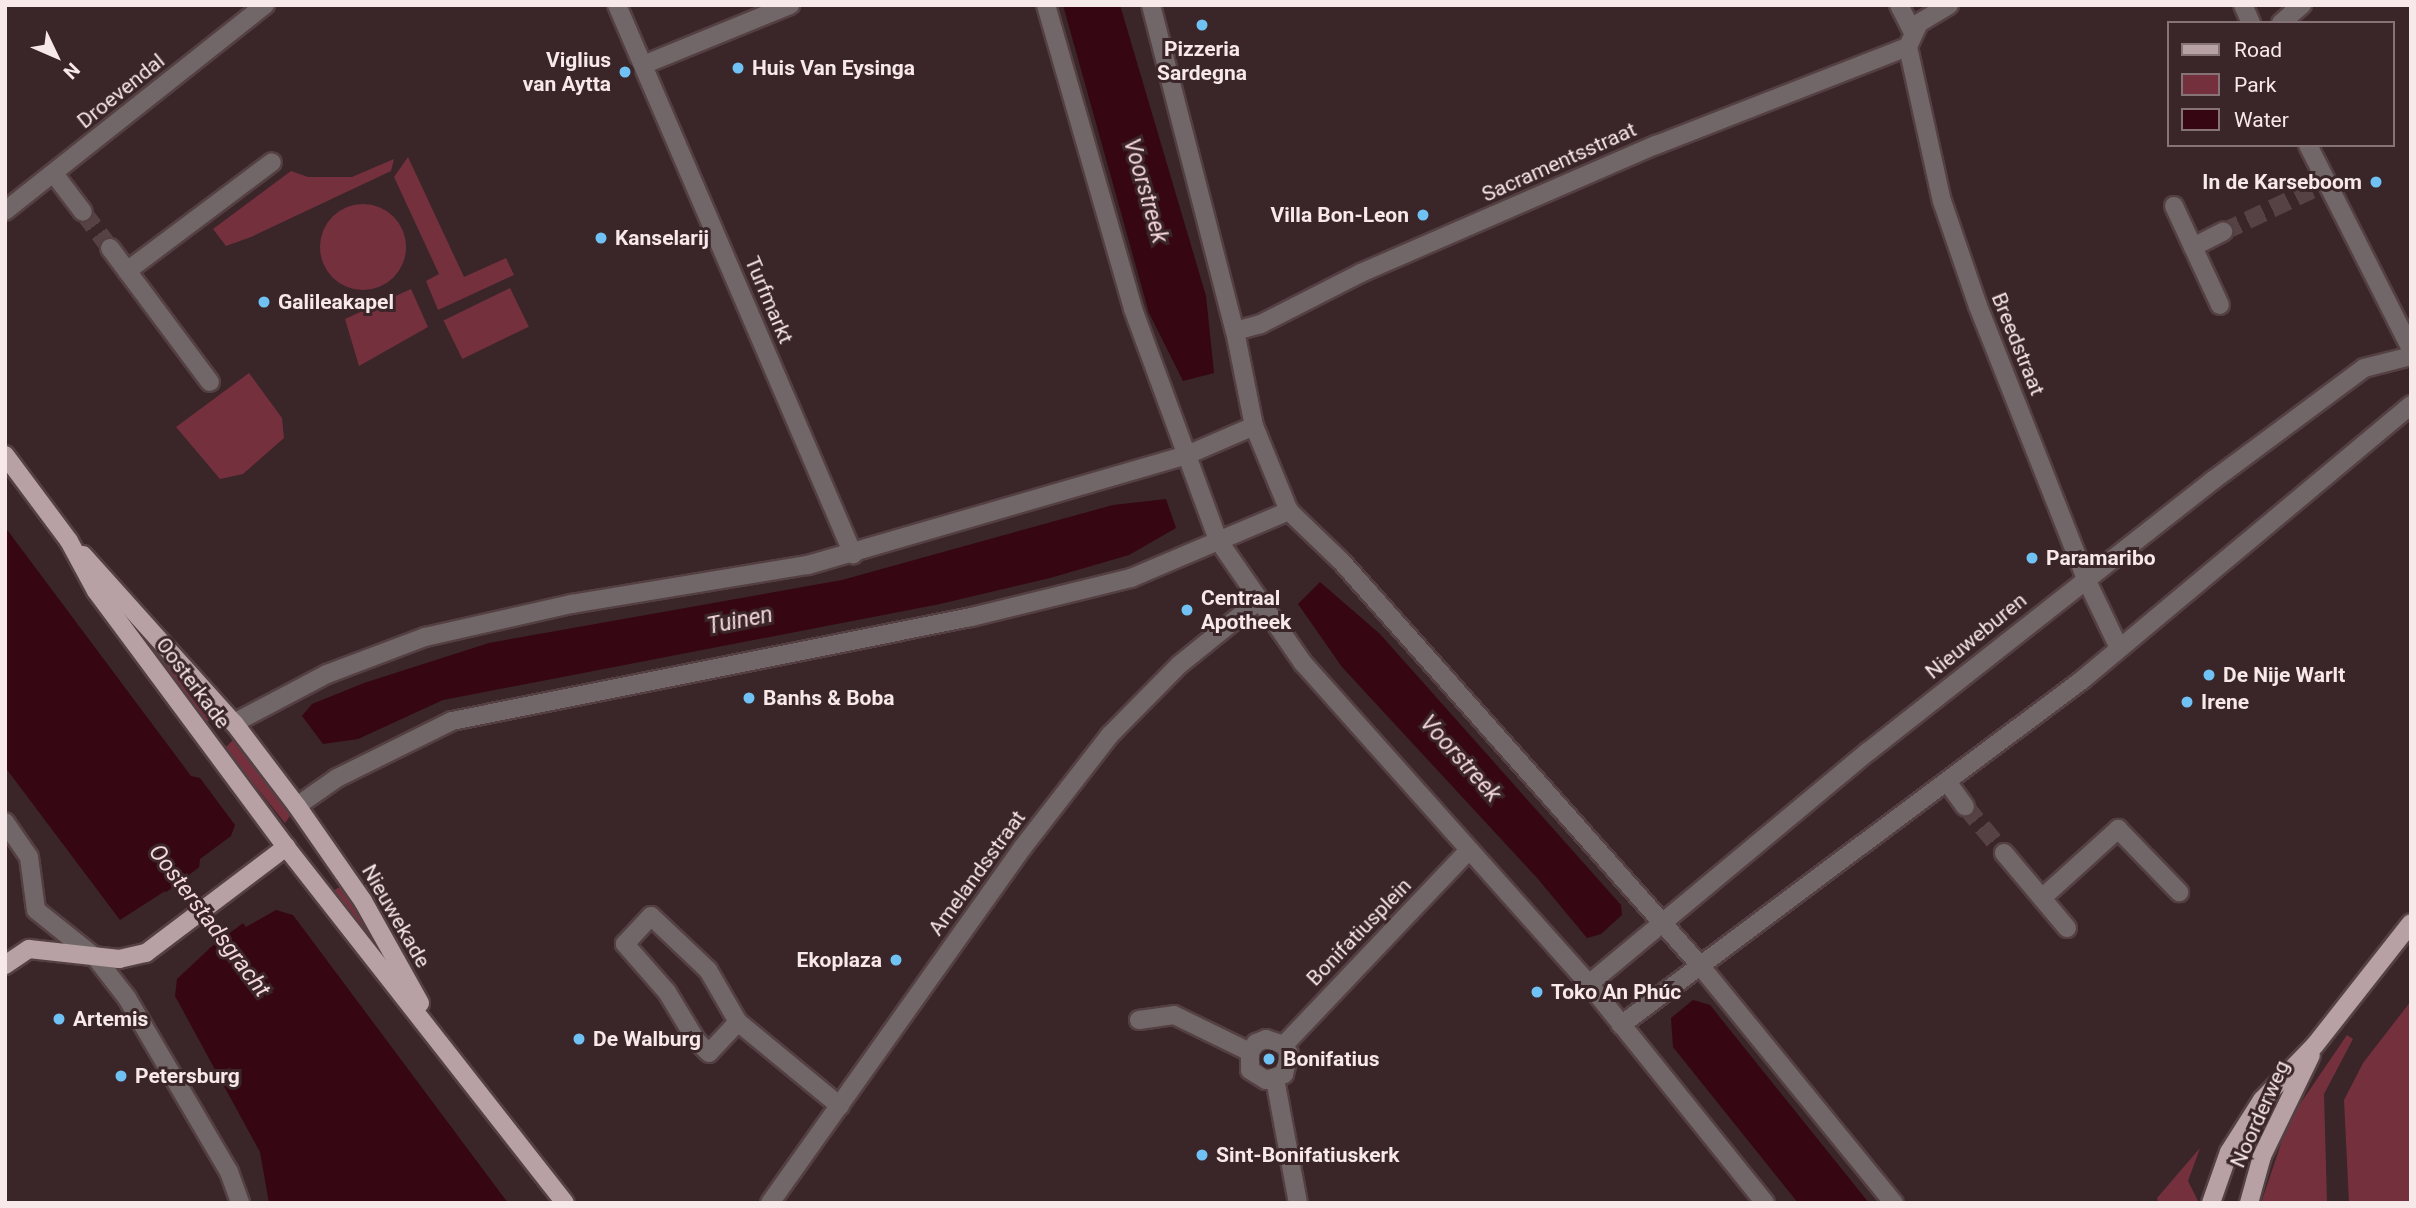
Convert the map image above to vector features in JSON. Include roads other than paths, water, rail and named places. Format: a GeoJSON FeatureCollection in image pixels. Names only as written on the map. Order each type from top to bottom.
{"type":"FeatureCollection","features":[{"type":"Feature","properties":{"kind":"main road","name":"Oosterkade"},"geometry":{"type":"LineString","coordinates":[[5,456],[69,541],[96,591],[286,847]]}},
{"type":"Feature","properties":{"kind":"main road","name":"Oosterkade"},"geometry":{"type":"LineString","coordinates":[[69,541],[111,581],[234,723],[312,827]]}},
{"type":"Feature","properties":{"kind":"main road","name":"Nieuwekade"},"geometry":{"type":"LineString","coordinates":[[312,827],[363,901],[435,1031]]}},
{"type":"Feature","properties":{"kind":"main road"},"geometry":{"type":"LineString","coordinates":[[5,965],[21,953],[39,948],[96,958],[133,958],[185,923],[286,847]]}},
{"type":"Feature","properties":{"kind":"main road","name":"Nieuwekade"},"geometry":{"type":"LineString","coordinates":[[286,847],[435,1031],[565,1203]]}},
{"type":"Feature","properties":{"kind":"main road","name":"Noorderweg"},"geometry":{"type":"LineString","coordinates":[[2211,1203],[2229,1152],[2262,1100],[2315,1045],[2411,923]]}},
{"type":"Feature","properties":{"kind":"main road","name":"Noorderweg"},"geometry":{"type":"LineString","coordinates":[[2249,1203],[2262,1156],[2315,1045]]}},
{"type":"Feature","properties":{"kind":"street","name":"Droevendal"},"geometry":{"type":"LineString","coordinates":[[8,202],[55,174],[265,5]]}},
{"type":"Feature","properties":{"kind":"street","name":"Turfmarkt"},"geometry":{"type":"LineString","coordinates":[[617,5],[853,554]]}},
{"type":"Feature","properties":{"kind":"street"},"geometry":{"type":"LineString","coordinates":[[643,65],[790,5]]}},
{"type":"Feature","properties":{"kind":"street"},"geometry":{"type":"LineString","coordinates":[[1046,5],[1133,309],[1218,540],[1257,602],[1303,663],[1589,984],[1765,1203]]}},
{"type":"Feature","properties":{"kind":"street"},"geometry":{"type":"LineString","coordinates":[[1151,5],[1234,331],[1254,426],[1289,510],[1341,561],[1698,963],[1894,1203]]}},
{"type":"Feature","properties":{"kind":"street","name":"Breedstraat"},"geometry":{"type":"LineString","coordinates":[[1899,5],[1910,39],[1951,227],[2086,579],[2119,648]]}},
{"type":"Feature","properties":{"kind":"street","name":"Sacramentsstraat"},"geometry":{"type":"LineString","coordinates":[[1234,331],[1261,324],[1361,273],[1910,39],[1949,5]]}},
{"type":"Feature","properties":{"kind":"street"},"geometry":{"type":"LineString","coordinates":[[2283,21],[2302,5]]}},
{"type":"Feature","properties":{"kind":"street"},"geometry":{"type":"LineString","coordinates":[[2309,147],[2319,187],[2411,349]]}},
{"type":"Feature","properties":{"kind":"street"},"geometry":{"type":"LineString","coordinates":[[127,271],[272,162]]}},
{"type":"Feature","properties":{"kind":"street"},"geometry":{"type":"LineString","coordinates":[[55,174],[83,212]]}},
{"type":"Feature","properties":{"kind":"street"},"geometry":{"type":"LineString","coordinates":[[2174,206],[2220,304]]}},
{"type":"Feature","properties":{"kind":"street"},"geometry":{"type":"LineString","coordinates":[[2193,247],[2223,232]]}},
{"type":"Feature","properties":{"kind":"street"},"geometry":{"type":"LineString","coordinates":[[110,248],[211,382]]}},
{"type":"Feature","properties":{"kind":"street","name":"Nieuweburen"},"geometry":{"type":"LineString","coordinates":[[1589,984],[2086,579],[2338,385],[2364,368],[2411,356]]}},
{"type":"Feature","properties":{"kind":"street"},"geometry":{"type":"LineString","coordinates":[[1621,1024],[1698,963],[1948,783],[2119,648],[2411,405]]}},
{"type":"Feature","properties":{"kind":"street"},"geometry":{"type":"LineString","coordinates":[[234,723],[327,674],[425,637],[572,604],[808,565],[853,554],[1187,456],[1254,426]]}},
{"type":"Feature","properties":{"kind":"street"},"geometry":{"type":"LineString","coordinates":[[297,806],[337,779],[453,721],[971,617],[1131,578],[1289,510]]}},
{"type":"Feature","properties":{"kind":"street","name":"Amelandsstraat"},"geometry":{"type":"LineString","coordinates":[[770,1203],[1023,847],[1139,703],[1257,602]]}},
{"type":"Feature","properties":{"kind":"street"},"geometry":{"type":"LineString","coordinates":[[1948,783],[1965,806]]}},
{"type":"Feature","properties":{"kind":"street"},"geometry":{"type":"LineString","coordinates":[[5,822],[29,857],[36,910],[96,958],[139,1019],[229,1172],[240,1203]]}},
{"type":"Feature","properties":{"kind":"street"},"geometry":{"type":"LineString","coordinates":[[2042,898],[2118,829],[2179,892]]}},
{"type":"Feature","properties":{"kind":"street","name":"Bonifatiusplein"},"geometry":{"type":"LineString","coordinates":[[1284,1045],[1468,851]]}},
{"type":"Feature","properties":{"kind":"street"},"geometry":{"type":"LineString","coordinates":[[2004,853],[2067,928]]}},
{"type":"Feature","properties":{"kind":"street"},"geometry":{"type":"LineString","coordinates":[[738,1022],[709,1053],[696,1040],[667,992],[625,944],[651,916],[708,970],[738,1022],[840,1106]]}},
{"type":"Feature","properties":{"kind":"street"},"geometry":{"type":"LineString","coordinates":[[1139,1020],[1174,1015],[1250,1052]]}},
{"type":"Feature","properties":{"kind":"street"},"geometry":{"type":"LineString","coordinates":[[1266,1039],[1284,1045],[1289,1065],[1275,1079],[1266,1080],[1250,1070],[1250,1052],[1266,1039]]}},
{"type":"Feature","properties":{"kind":"street"},"geometry":{"type":"LineString","coordinates":[[1275,1079],[1298,1203]]}},
{"type":"Feature","properties":{"kind":"water","name":"Voorstreek"},"geometry":{"type":"Polygon","coordinates":[[[1063,5],[1120,5],[1206,296],[1214,373],[1183,381],[1149,313],[1063,5]]]}},
{"type":"Feature","properties":{"kind":"water","name":"Tuinen"},"geometry":{"type":"Polygon","coordinates":[[[1166,499],[1176,528],[1129,555],[1050,578],[940,604],[443,700],[358,739],[323,744],[302,716],[312,704],[364,683],[489,643],[842,580],[1113,505],[1166,499]]]}},
{"type":"Feature","properties":{"kind":"water","name":"Oosterstadsgracht"},"geometry":{"type":"Polygon","coordinates":[[[5,527],[191,776],[200,778],[235,825],[231,836],[200,859],[199,868],[246,927],[276,910],[293,915],[508,1203],[269,1203],[260,1152],[175,996],[177,979],[209,949],[165,891],[120,920],[5,767],[5,527]]]}},
{"type":"Feature","properties":{"kind":"water","name":"Voorstreek"},"geometry":{"type":"Polygon","coordinates":[[[1320,582],[1380,634],[1621,905],[1622,915],[1601,934],[1587,938],[1538,879],[1342,667],[1298,604],[1320,582]]]}},
{"type":"Feature","properties":{"kind":"water"},"geometry":{"type":"Polygon","coordinates":[[[1693,1000],[1710,1005],[1869,1203],[1798,1203],[1673,1047],[1671,1018],[1693,1000]]]}},
{"type":"Feature","properties":{"kind":"tunnel"},"geometry":{"type":"LineString","coordinates":[[2223,232],[2311,190]]}},
{"type":"Feature","properties":{"kind":"tunnel"},"geometry":{"type":"LineString","coordinates":[[83,212],[110,248]]}},
{"type":"Feature","properties":{"kind":"tunnel"},"geometry":{"type":"LineString","coordinates":[[1965,806],[2004,853]]}},
{"type":"Feature","properties":{"kind":"place","name":"Pizzeria Sardegna"},"geometry":{"type":"Point","coordinates":[1202,25]}},
{"type":"Feature","properties":{"kind":"place","name":"Huis Van Eysinga"},"geometry":{"type":"Point","coordinates":[738,68]}},
{"type":"Feature","properties":{"kind":"place","name":"Viglius van Aytta"},"geometry":{"type":"Point","coordinates":[625,72]}},
{"type":"Feature","properties":{"kind":"place","name":"In de Karseboom"},"geometry":{"type":"Point","coordinates":[2376,182]}},
{"type":"Feature","properties":{"kind":"place","name":"Villa Bon-Leon"},"geometry":{"type":"Point","coordinates":[1423,215]}},
{"type":"Feature","properties":{"kind":"place","name":"Kanselarij"},"geometry":{"type":"Point","coordinates":[601,238]}},
{"type":"Feature","properties":{"kind":"place","name":"Galileakapel"},"geometry":{"type":"Point","coordinates":[264,302]}},
{"type":"Feature","properties":{"kind":"place","name":"Paramaribo"},"geometry":{"type":"Point","coordinates":[2032,558]}},
{"type":"Feature","properties":{"kind":"place","name":"Centraal Apotheek"},"geometry":{"type":"Point","coordinates":[1187,610]}},
{"type":"Feature","properties":{"kind":"place","name":"De Nije Warlt"},"geometry":{"type":"Point","coordinates":[2209,675]}},
{"type":"Feature","properties":{"kind":"place","name":"Banhs & Boba"},"geometry":{"type":"Point","coordinates":[749,698]}},
{"type":"Feature","properties":{"kind":"place","name":"Irene"},"geometry":{"type":"Point","coordinates":[2187,702]}},
{"type":"Feature","properties":{"kind":"place","name":"Ekoplaza"},"geometry":{"type":"Point","coordinates":[896,960]}},
{"type":"Feature","properties":{"kind":"place","name":"Toko An Phúc"},"geometry":{"type":"Point","coordinates":[1537,992]}},
{"type":"Feature","properties":{"kind":"place","name":"Artemis"},"geometry":{"type":"Point","coordinates":[59,1019]}},
{"type":"Feature","properties":{"kind":"place","name":"De Walburg"},"geometry":{"type":"Point","coordinates":[579,1039]}},
{"type":"Feature","properties":{"kind":"place","name":"Bonifatius"},"geometry":{"type":"Point","coordinates":[1269,1059]}},
{"type":"Feature","properties":{"kind":"place","name":"Petersburg"},"geometry":{"type":"Point","coordinates":[121,1076]}},
{"type":"Feature","properties":{"kind":"place","name":"Sint-Bonifatiuskerk"},"geometry":{"type":"Point","coordinates":[1202,1155]}}]}
